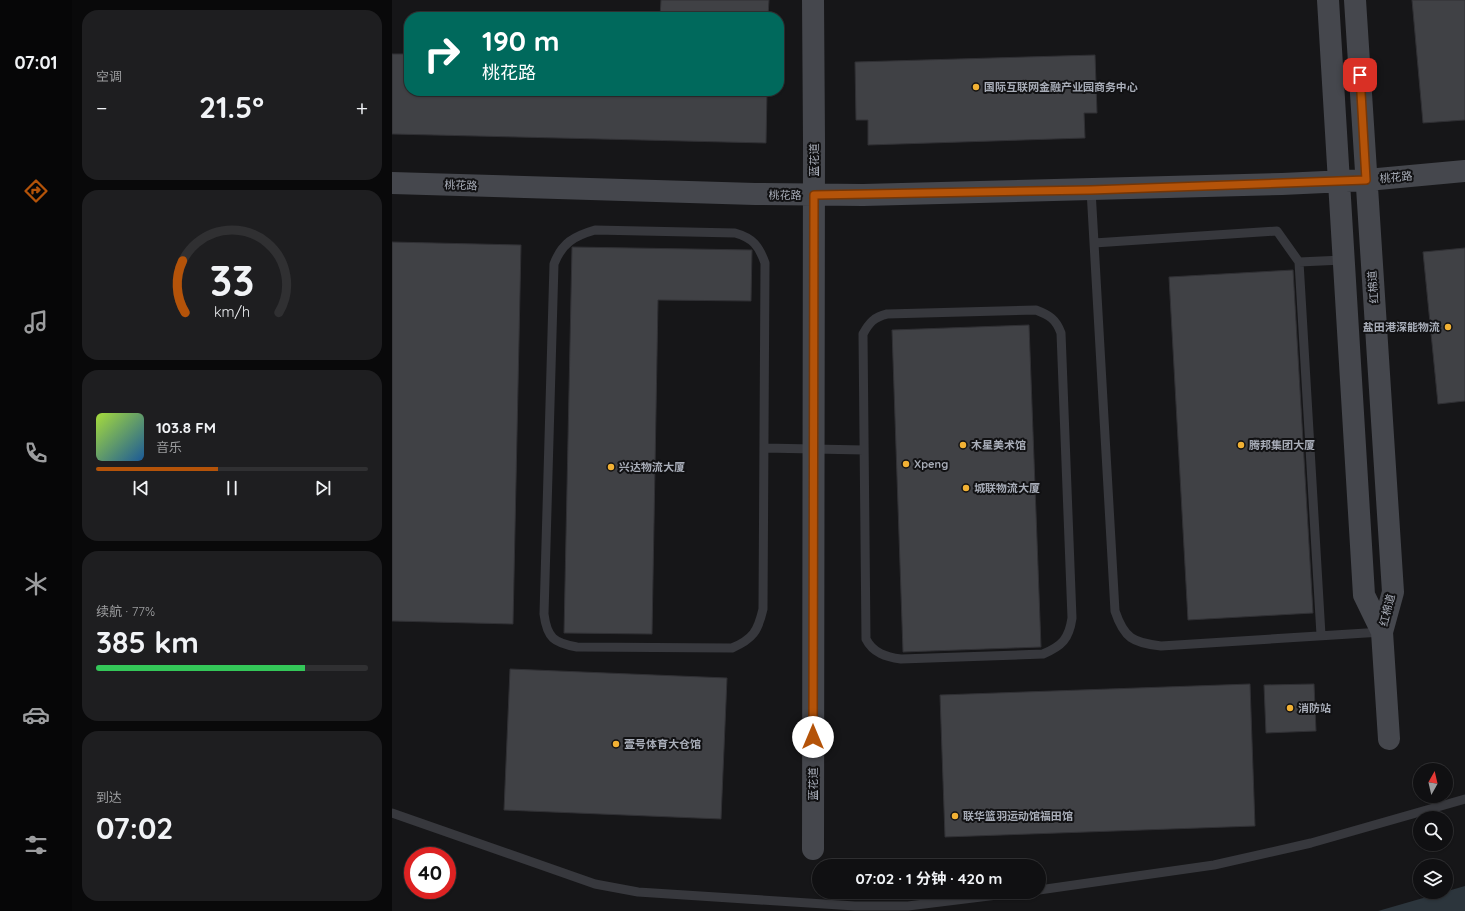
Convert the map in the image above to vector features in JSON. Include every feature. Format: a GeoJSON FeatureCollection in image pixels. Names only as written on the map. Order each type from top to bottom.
{"type":"FeatureCollection","features":[{"type":"Feature","properties":{"kind":"main road","name":"蓝花道"},"geometry":{"type":"LineString","coordinates":[[813,0],[813,849]]}},
{"type":"Feature","properties":{"kind":"main road","name":"红棉道"},"geometry":{"type":"LineString","coordinates":[[1328,0],[1345,260],[1364,594],[1382,632]]}},
{"type":"Feature","properties":{"kind":"main road","name":"红棉道"},"geometry":{"type":"LineString","coordinates":[[1355,0],[1393,592],[1382,632]]}},
{"type":"Feature","properties":{"kind":"main road","name":"桃花路"},"geometry":{"type":"LineString","coordinates":[[392,183],[814,195],[1091,190],[1340,182],[1465,171]]}},
{"type":"Feature","properties":{"kind":"main road"},"geometry":{"type":"LineString","coordinates":[[1382,632],[1389,739]]}},
{"type":"Feature","properties":{"kind":"lane"},"geometry":{"type":"LineString","coordinates":[[1091,190],[1115,610],[1120,627],[1131,637],[1143,644],[1161,646],[1382,632]]}},
{"type":"Feature","properties":{"kind":"lane"},"geometry":{"type":"LineString","coordinates":[[595,230],[735,233],[754,241],[761,250],[765,263],[764,448],[763,610],[760,624],[749,639],[732,648],[577,647],[563,644],[552,639],[546,628],[544,614],[554,264],[558,252],[567,241],[580,234],[595,230]]}},
{"type":"Feature","properties":{"kind":"lane"},"geometry":{"type":"LineString","coordinates":[[1094,243],[1276,231],[1299,262],[1321,635]]}},
{"type":"Feature","properties":{"kind":"lane"},"geometry":{"type":"LineString","coordinates":[[1299,262],[1345,260]]}},
{"type":"Feature","properties":{"kind":"lane"},"geometry":{"type":"LineString","coordinates":[[1036,310],[1048,314],[1057,322],[1061,333],[1072,618],[1070,631],[1064,642],[1053,650],[1043,654],[901,659],[878,653],[870,647],[866,639],[864,450],[863,334],[869,323],[878,316],[887,314],[1036,310]]}},
{"type":"Feature","properties":{"kind":"lane"},"geometry":{"type":"LineString","coordinates":[[764,448],[864,450]]}},
{"type":"Feature","properties":{"kind":"lane"},"geometry":{"type":"LineString","coordinates":[[1046,889],[1214,865],[1311,843],[1465,799]]}},
{"type":"Feature","properties":{"kind":"lane"},"geometry":{"type":"LineString","coordinates":[[392,813],[595,884],[638,892],[855,906],[908,906],[965,899]]}},
{"type":"Feature","properties":{"kind":"shaded area"},"geometry":{"type":"Polygon","coordinates":[[[1465,886],[1465,911],[1378,911],[1420,899],[1453,899],[1453,889],[1465,886]]]}},
{"type":"Feature","properties":{"kind":"building"},"geometry":{"type":"Polygon","coordinates":[[[661,0],[769,0],[768,12],[660,12],[661,0]]]}},
{"type":"Feature","properties":{"kind":"building"},"geometry":{"type":"Polygon","coordinates":[[[1412,0],[1465,0],[1465,120],[1423,123],[1412,0]]]}},
{"type":"Feature","properties":{"kind":"building"},"geometry":{"type":"Polygon","coordinates":[[[392,54],[404,54],[404,96],[767,96],[766,143],[392,134],[392,54]]]}},
{"type":"Feature","properties":{"kind":"building","name":"国际互联网金融产业园商务中心"},"geometry":{"type":"Polygon","coordinates":[[[1095,55],[1097,113],[1084,113],[1085,138],[868,145],[868,120],[856,120],[855,62],[1095,55]]]}},
{"type":"Feature","properties":{"kind":"building"},"geometry":{"type":"Polygon","coordinates":[[[392,242],[521,245],[513,624],[392,621],[392,242]]]}},
{"type":"Feature","properties":{"kind":"building","name":"兴达物流大厦"},"geometry":{"type":"Polygon","coordinates":[[[572,247],[752,250],[751,301],[658,300],[652,634],[564,633],[572,247]]]}},
{"type":"Feature","properties":{"kind":"building","name":"盐田港深能物流"},"geometry":{"type":"Polygon","coordinates":[[[1465,248],[1465,401],[1438,404],[1423,252],[1465,248]]]}},
{"type":"Feature","properties":{"kind":"building","name":"腾邦集团大厦"},"geometry":{"type":"Polygon","coordinates":[[[1293,270],[1313,613],[1188,620],[1169,277],[1293,270]]]}},
{"type":"Feature","properties":{"kind":"building","name":"城联物流大厦"},"geometry":{"type":"Polygon","coordinates":[[[1029,325],[1041,647],[903,652],[892,330],[1029,325]]]}},
{"type":"Feature","properties":{"kind":"building","name":"壹号体育大仓馆"},"geometry":{"type":"Polygon","coordinates":[[[510,669],[727,678],[721,819],[504,810],[510,669]]]}},
{"type":"Feature","properties":{"kind":"building"},"geometry":{"type":"Polygon","coordinates":[[[1250,684],[1255,826],[945,837],[940,695],[1250,684]]]}},
{"type":"Feature","properties":{"kind":"building","name":"消防站"},"geometry":{"type":"Polygon","coordinates":[[[1314,684],[1316,731],[1266,733],[1264,685],[1314,684]]]}},
{"type":"Feature","properties":{"kind":"place","name":"国际互联网金融产业园商务中心"},"geometry":{"type":"Point","coordinates":[976,87]}},
{"type":"Feature","properties":{"kind":"place","name":"盐田港深能物流"},"geometry":{"type":"Point","coordinates":[1448,327]}},
{"type":"Feature","properties":{"kind":"place","name":"木星美术馆"},"geometry":{"type":"Point","coordinates":[963,445]}},
{"type":"Feature","properties":{"kind":"place","name":"腾邦集团大厦"},"geometry":{"type":"Point","coordinates":[1241,445]}},
{"type":"Feature","properties":{"kind":"place","name":"Xpeng"},"geometry":{"type":"Point","coordinates":[906,464]}},
{"type":"Feature","properties":{"kind":"place","name":"兴达物流大厦"},"geometry":{"type":"Point","coordinates":[611,467]}},
{"type":"Feature","properties":{"kind":"place","name":"城联物流大厦"},"geometry":{"type":"Point","coordinates":[966,488]}},
{"type":"Feature","properties":{"kind":"place","name":"消防站"},"geometry":{"type":"Point","coordinates":[1290,708]}},
{"type":"Feature","properties":{"kind":"place","name":"壹号体育大仓馆"},"geometry":{"type":"Point","coordinates":[616,744]}},
{"type":"Feature","properties":{"kind":"place","name":"联华篮羽运动馆福田馆"},"geometry":{"type":"Point","coordinates":[955,816]}},
{"type":"Feature","properties":{"kind":"route"},"geometry":{"type":"LineString","coordinates":[[813,737],[814,195],[1091,190],[1366,180],[1360,75]]}}]}
